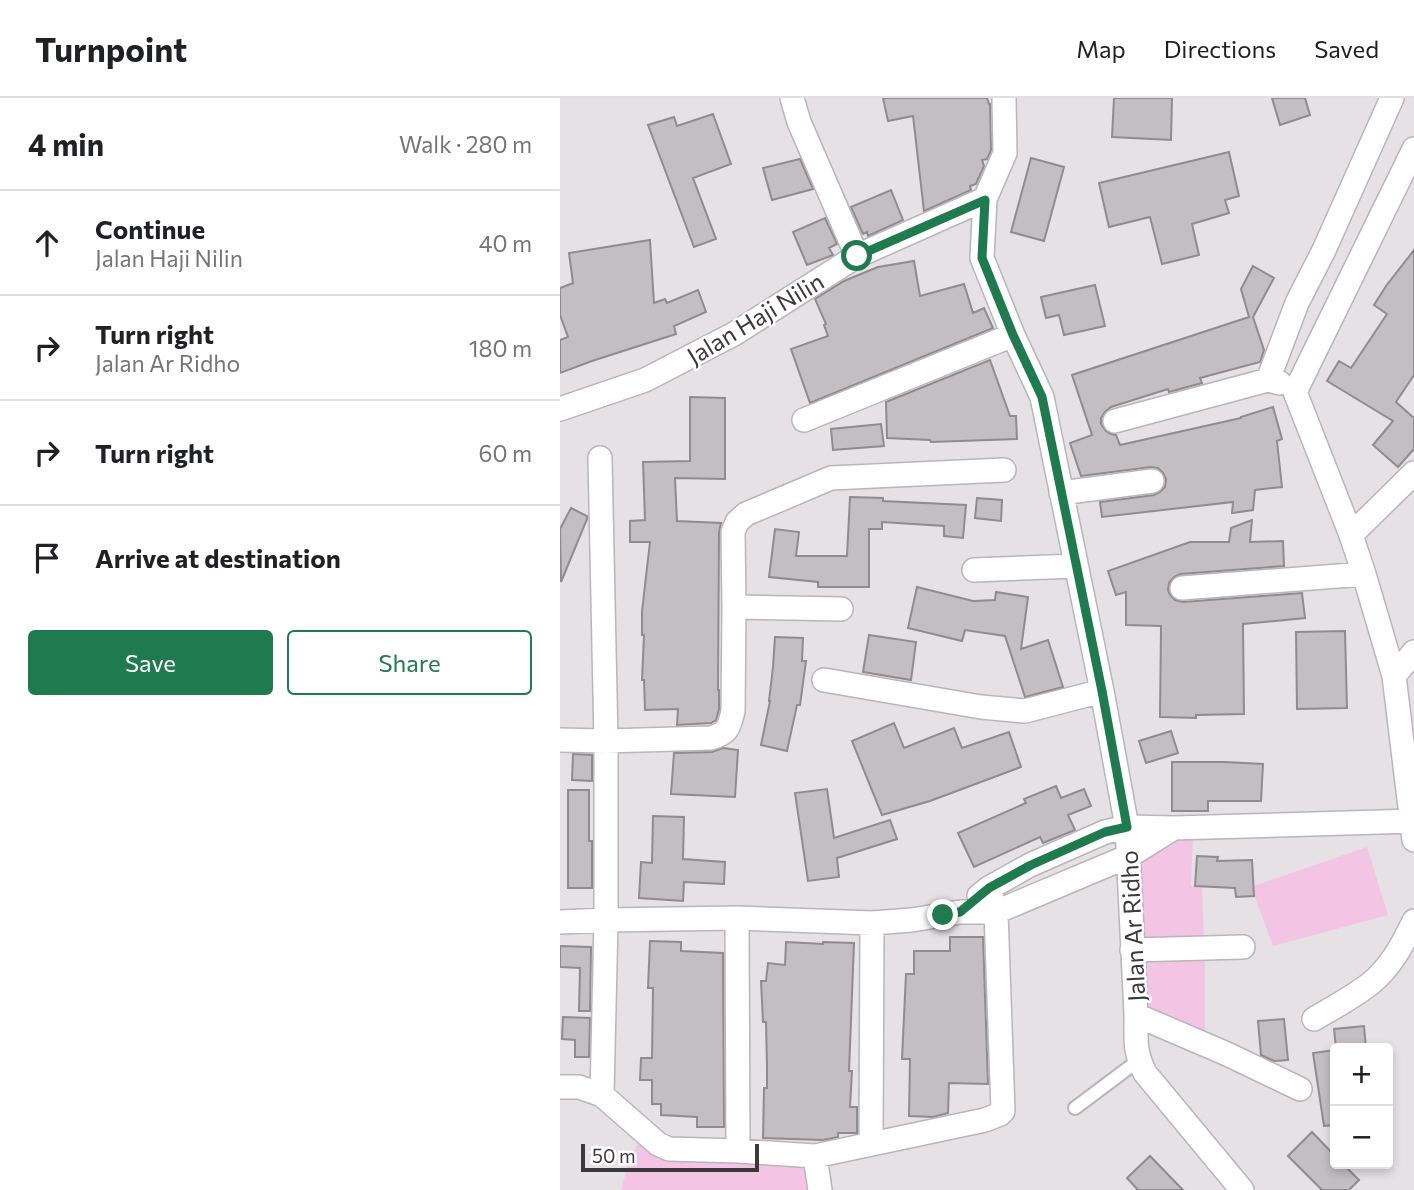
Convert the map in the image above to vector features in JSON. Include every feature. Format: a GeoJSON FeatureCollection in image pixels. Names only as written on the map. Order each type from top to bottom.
{"type":"FeatureCollection","features":[{"type":"Feature","properties":{"kind":"street"},"geometry":{"type":"LineString","coordinates":[[792,98],[799,122],[857,256]]}},
{"type":"Feature","properties":{"kind":"street","name":"Jalan Ar Ridho"},"geometry":{"type":"LineString","coordinates":[[1004,98],[1005,153],[985,200],[982,258],[1042,397],[1102,691],[1127,827],[1135,1045],[1142,1067]]}},
{"type":"Feature","properties":{"kind":"street"},"geometry":{"type":"LineString","coordinates":[[1268,380],[1297,303],[1324,250],[1392,98]]}},
{"type":"Feature","properties":{"kind":"street"},"geometry":{"type":"LineString","coordinates":[[1295,392],[1414,149]]}},
{"type":"Feature","properties":{"kind":"street","name":"Jalan Haji Nilin"},"geometry":{"type":"LineString","coordinates":[[560,409],[645,380],[734,334],[857,256],[985,200]]}},
{"type":"Feature","properties":{"kind":"street"},"geometry":{"type":"LineString","coordinates":[[804,420],[1013,335]]}},
{"type":"Feature","properties":{"kind":"street"},"geometry":{"type":"LineString","coordinates":[[960,912],[989,888],[1031,865],[1105,832],[1127,827],[1413,828],[1394,676],[1351,536],[1295,392],[1268,380],[1115,421]]}},
{"type":"Feature","properties":{"kind":"street"},"geometry":{"type":"LineString","coordinates":[[600,458],[606,741],[602,1095]]}},
{"type":"Feature","properties":{"kind":"street"},"geometry":{"type":"LineString","coordinates":[[560,740],[710,738],[722,735],[730,726],[733,711],[733,532],[737,522],[746,514],[831,478],[1004,470]]}},
{"type":"Feature","properties":{"kind":"street"},"geometry":{"type":"LineString","coordinates":[[1351,536],[1414,473]]}},
{"type":"Feature","properties":{"kind":"street"},"geometry":{"type":"LineString","coordinates":[[1061,493],[1152,481]]}},
{"type":"Feature","properties":{"kind":"street"},"geometry":{"type":"LineString","coordinates":[[974,570],[1076,566]]}},
{"type":"Feature","properties":{"kind":"street"},"geometry":{"type":"LineString","coordinates":[[1182,589],[1364,574]]}},
{"type":"Feature","properties":{"kind":"street"},"geometry":{"type":"LineString","coordinates":[[734,607],[841,609]]}},
{"type":"Feature","properties":{"kind":"street"},"geometry":{"type":"LineString","coordinates":[[1394,676],[1414,652]]}},
{"type":"Feature","properties":{"kind":"street"},"geometry":{"type":"LineString","coordinates":[[824,680],[981,707],[1025,711],[1102,691]]}},
{"type":"Feature","properties":{"kind":"street"},"geometry":{"type":"LineString","coordinates":[[560,922],[737,918],[872,923],[960,912],[996,912],[1129,856],[1174,828]]}},
{"type":"Feature","properties":{"kind":"street"},"geometry":{"type":"LineString","coordinates":[[560,1087],[579,1087],[602,1095],[658,1144],[669,1149],[815,1156],[1000,1114],[1003,1111],[996,912],[989,888]]}},
{"type":"Feature","properties":{"kind":"street"},"geometry":{"type":"LineString","coordinates":[[737,918],[738,1151]]}},
{"type":"Feature","properties":{"kind":"street"},"geometry":{"type":"LineString","coordinates":[[1314,1019],[1371,983],[1401,948],[1414,921]]}},
{"type":"Feature","properties":{"kind":"street"},"geometry":{"type":"LineString","coordinates":[[871,1144],[872,923]]}},
{"type":"Feature","properties":{"kind":"street"},"geometry":{"type":"LineString","coordinates":[[1132,950],[1244,947]]}},
{"type":"Feature","properties":{"kind":"street"},"geometry":{"type":"LineString","coordinates":[[1136,1015],[1300,1088]]}},
{"type":"Feature","properties":{"kind":"street"},"geometry":{"type":"LineString","coordinates":[[1142,1067],[1242,1190]]}},
{"type":"Feature","properties":{"kind":"street"},"geometry":{"type":"LineString","coordinates":[[815,1156],[820,1190]]}},
{"type":"Feature","properties":{"kind":"lane"},"geometry":{"type":"LineString","coordinates":[[1076,1108],[1142,1067]]}},
{"type":"Feature","properties":{"kind":"shaded area"},"geometry":{"type":"Polygon","coordinates":[[[1178,836],[1193,836],[1191,886],[1202,886],[1204,942],[1139,941],[1135,862],[1178,836]]]}},
{"type":"Feature","properties":{"kind":"shaded area"},"geometry":{"type":"Polygon","coordinates":[[[1367,847],[1388,915],[1273,946],[1251,887],[1367,847]]]}},
{"type":"Feature","properties":{"kind":"shaded area"},"geometry":{"type":"Polygon","coordinates":[[[1139,957],[1205,957],[1205,1036],[1141,1011],[1139,957]]]}},
{"type":"Feature","properties":{"kind":"shaded area"},"geometry":{"type":"Polygon","coordinates":[[[638,1143],[650,1153],[665,1158],[803,1166],[810,1190],[621,1190],[638,1143]]]}},
{"type":"Feature","properties":{"kind":"building"},"geometry":{"type":"Polygon","coordinates":[[[883,98],[987,98],[990,104],[991,150],[987,159],[982,160],[984,166],[976,184],[970,186],[971,190],[924,211],[913,116],[888,121],[883,98]]]}},
{"type":"Feature","properties":{"kind":"building"},"geometry":{"type":"Polygon","coordinates":[[[1114,98],[1172,98],[1171,140],[1112,137],[1114,98]]]}},
{"type":"Feature","properties":{"kind":"building"},"geometry":{"type":"Polygon","coordinates":[[[1272,98],[1305,98],[1310,115],[1280,125],[1272,98]]]}},
{"type":"Feature","properties":{"kind":"building"},"geometry":{"type":"Polygon","coordinates":[[[713,114],[731,164],[693,178],[716,239],[694,247],[648,125],[674,117],[677,126],[713,114]]]}},
{"type":"Feature","properties":{"kind":"building"},"geometry":{"type":"Polygon","coordinates":[[[1229,152],[1239,196],[1225,200],[1229,213],[1192,224],[1199,255],[1162,264],[1150,217],[1109,227],[1099,183],[1229,152]]]}},
{"type":"Feature","properties":{"kind":"building"},"geometry":{"type":"Polygon","coordinates":[[[1031,158],[1064,167],[1044,241],[1011,232],[1031,158]]]}},
{"type":"Feature","properties":{"kind":"building"},"geometry":{"type":"Polygon","coordinates":[[[800,159],[813,189],[772,200],[763,168],[800,159]]]}},
{"type":"Feature","properties":{"kind":"building"},"geometry":{"type":"Polygon","coordinates":[[[891,190],[903,220],[868,236],[867,232],[863,234],[851,207],[891,190]]]}},
{"type":"Feature","properties":{"kind":"building"},"geometry":{"type":"Polygon","coordinates":[[[825,218],[837,244],[829,248],[833,255],[807,265],[793,232],[825,218]]]}},
{"type":"Feature","properties":{"kind":"building"},"geometry":{"type":"Polygon","coordinates":[[[650,240],[654,303],[665,299],[667,303],[698,290],[706,312],[674,326],[676,334],[560,373],[560,340],[568,337],[560,315],[560,288],[573,283],[569,253],[650,240]]]}},
{"type":"Feature","properties":{"kind":"building"},"geometry":{"type":"Polygon","coordinates":[[[1414,250],[1414,375],[1396,402],[1414,418],[1414,449],[1398,467],[1373,445],[1393,421],[1327,381],[1339,361],[1351,368],[1387,314],[1374,305],[1414,250]]]}},
{"type":"Feature","properties":{"kind":"building"},"geometry":{"type":"Polygon","coordinates":[[[914,261],[920,296],[964,284],[973,313],[984,308],[993,328],[810,403],[791,349],[828,336],[815,299],[844,281],[878,267],[914,261]]]}},
{"type":"Feature","properties":{"kind":"building"},"geometry":{"type":"Polygon","coordinates":[[[1253,266],[1274,278],[1253,317],[1264,350],[1260,362],[1200,378],[1202,383],[1169,392],[1168,389],[1111,407],[1101,418],[1101,424],[1106,431],[1116,435],[1120,445],[1241,418],[1273,407],[1282,439],[1277,441],[1282,487],[1255,490],[1253,510],[1232,513],[1233,502],[1102,517],[1100,502],[1154,495],[1165,487],[1166,479],[1158,468],[1151,467],[1081,476],[1070,443],[1092,435],[1072,375],[1249,317],[1241,289],[1253,266]]]}},
{"type":"Feature","properties":{"kind":"building"},"geometry":{"type":"Polygon","coordinates":[[[1095,285],[1105,326],[1064,335],[1059,315],[1046,318],[1041,297],[1095,285]]]}},
{"type":"Feature","properties":{"kind":"building"},"geometry":{"type":"Polygon","coordinates":[[[990,360],[1010,416],[1016,416],[1017,439],[931,442],[887,438],[886,402],[990,360]]]}},
{"type":"Feature","properties":{"kind":"building"},"geometry":{"type":"Polygon","coordinates":[[[690,397],[725,398],[725,479],[675,478],[677,521],[721,523],[719,709],[716,720],[711,723],[677,725],[678,709],[645,710],[642,611],[650,542],[630,542],[630,521],[645,520],[643,462],[690,461],[690,397]]]}},
{"type":"Feature","properties":{"kind":"building"},"geometry":{"type":"Polygon","coordinates":[[[881,424],[884,446],[833,450],[831,429],[881,424]]]}},
{"type":"Feature","properties":{"kind":"building"},"geometry":{"type":"Polygon","coordinates":[[[850,497],[966,505],[963,538],[944,536],[944,526],[882,522],[882,529],[869,529],[869,587],[818,587],[818,582],[769,577],[775,529],[799,532],[796,556],[847,556],[850,497]]]}},
{"type":"Feature","properties":{"kind":"building"},"geometry":{"type":"Polygon","coordinates":[[[977,498],[1002,500],[1001,521],[975,518],[977,498]]]}},
{"type":"Feature","properties":{"kind":"building"},"geometry":{"type":"Polygon","coordinates":[[[571,508],[587,516],[587,519],[561,582],[560,529],[571,508]]]}},
{"type":"Feature","properties":{"kind":"building"},"geometry":{"type":"Polygon","coordinates":[[[1252,520],[1250,542],[1283,541],[1284,566],[1180,574],[1169,583],[1170,595],[1183,602],[1302,593],[1305,618],[1243,624],[1244,714],[1196,715],[1196,718],[1160,717],[1161,626],[1126,625],[1126,592],[1116,595],[1108,571],[1190,542],[1229,542],[1231,528],[1252,520]]]}},
{"type":"Feature","properties":{"kind":"building"},"geometry":{"type":"Polygon","coordinates":[[[917,587],[973,601],[995,600],[996,592],[1028,597],[1021,649],[1048,640],[1063,687],[1025,697],[1005,636],[965,630],[962,641],[908,628],[917,587]]]}},
{"type":"Feature","properties":{"kind":"building"},"geometry":{"type":"Polygon","coordinates":[[[1345,631],[1347,708],[1297,709],[1296,632],[1345,631]]]}},
{"type":"Feature","properties":{"kind":"building"},"geometry":{"type":"Polygon","coordinates":[[[869,635],[916,642],[911,680],[863,672],[869,635]]]}},
{"type":"Feature","properties":{"kind":"building"},"geometry":{"type":"Polygon","coordinates":[[[775,637],[803,638],[802,661],[806,661],[800,705],[797,705],[787,751],[761,745],[770,701],[775,637]]]}},
{"type":"Feature","properties":{"kind":"building"},"geometry":{"type":"Polygon","coordinates":[[[894,723],[904,748],[954,728],[962,748],[1009,732],[1021,767],[930,801],[882,815],[852,741],[894,723]]]}},
{"type":"Feature","properties":{"kind":"building"},"geometry":{"type":"Polygon","coordinates":[[[1171,731],[1178,753],[1146,763],[1139,741],[1171,731]]]}},
{"type":"Feature","properties":{"kind":"building"},"geometry":{"type":"Polygon","coordinates":[[[723,748],[738,750],[735,797],[671,794],[674,753],[712,752],[723,748]]]}},
{"type":"Feature","properties":{"kind":"building"},"geometry":{"type":"Polygon","coordinates":[[[573,754],[592,755],[592,781],[572,780],[573,754]]]}},
{"type":"Feature","properties":{"kind":"building"},"geometry":{"type":"Polygon","coordinates":[[[1172,762],[1263,764],[1261,801],[1208,801],[1208,811],[1172,811],[1172,762]]]}},
{"type":"Feature","properties":{"kind":"building"},"geometry":{"type":"Polygon","coordinates":[[[1056,786],[1061,798],[1084,789],[1091,806],[1068,815],[1075,830],[1043,843],[1040,837],[974,867],[958,833],[1026,803],[1024,799],[1056,786]]]}},
{"type":"Feature","properties":{"kind":"building"},"geometry":{"type":"Polygon","coordinates":[[[827,789],[834,838],[890,820],[897,839],[837,858],[839,877],[808,881],[795,793],[827,789]]]}},
{"type":"Feature","properties":{"kind":"building"},"geometry":{"type":"Polygon","coordinates":[[[568,790],[589,790],[592,888],[568,888],[568,790]]]}},
{"type":"Feature","properties":{"kind":"building"},"geometry":{"type":"Polygon","coordinates":[[[653,816],[684,817],[683,859],[725,862],[724,884],[684,882],[683,901],[639,898],[641,862],[652,863],[653,816]]]}},
{"type":"Feature","properties":{"kind":"building"},"geometry":{"type":"Polygon","coordinates":[[[1197,856],[1218,857],[1217,861],[1252,860],[1254,896],[1236,897],[1235,888],[1195,886],[1197,856]]]}},
{"type":"Feature","properties":{"kind":"building"},"geometry":{"type":"Polygon","coordinates":[[[950,937],[983,937],[988,1084],[949,1083],[948,1113],[933,1117],[909,1116],[910,1059],[902,1059],[906,974],[914,974],[914,951],[950,951],[950,937]]]}},
{"type":"Feature","properties":{"kind":"building"},"geometry":{"type":"Polygon","coordinates":[[[650,941],[681,942],[681,951],[723,953],[724,1127],[697,1127],[697,1117],[661,1115],[661,1104],[652,1104],[652,1080],[640,1080],[641,1058],[652,1058],[653,988],[648,988],[650,941]]]}},
{"type":"Feature","properties":{"kind":"building"},"geometry":{"type":"Polygon","coordinates":[[[786,942],[854,943],[849,1071],[852,1071],[850,1107],[857,1107],[857,1133],[838,1133],[838,1137],[823,1140],[763,1138],[767,1067],[766,1022],[763,1022],[761,981],[766,981],[768,963],[785,965],[786,942]]]}},
{"type":"Feature","properties":{"kind":"building"},"geometry":{"type":"Polygon","coordinates":[[[560,946],[591,947],[590,1011],[579,1011],[580,968],[560,967],[560,946]]]}},
{"type":"Feature","properties":{"kind":"building"},"geometry":{"type":"Polygon","coordinates":[[[563,1017],[590,1018],[589,1057],[575,1057],[575,1040],[562,1039],[563,1017]]]}},
{"type":"Feature","properties":{"kind":"building"},"geometry":{"type":"Polygon","coordinates":[[[1284,1019],[1288,1060],[1274,1061],[1261,1055],[1258,1021],[1284,1019]]]}},
{"type":"Feature","properties":{"kind":"building"},"geometry":{"type":"Polygon","coordinates":[[[1364,1026],[1366,1043],[1335,1043],[1334,1029],[1364,1026]]]}},
{"type":"Feature","properties":{"kind":"building"},"geometry":{"type":"Polygon","coordinates":[[[1330,1051],[1330,1125],[1324,1126],[1313,1053],[1330,1051]]]}},
{"type":"Feature","properties":{"kind":"building"},"geometry":{"type":"Polygon","coordinates":[[[1312,1132],[1330,1151],[1330,1169],[1348,1169],[1359,1180],[1349,1190],[1322,1190],[1288,1156],[1312,1132]]]}},
{"type":"Feature","properties":{"kind":"building"},"geometry":{"type":"Polygon","coordinates":[[[1150,1156],[1183,1190],[1138,1190],[1127,1178],[1150,1156]]]}},
{"type":"Feature","properties":{"kind":"route"},"geometry":{"type":"LineString","coordinates":[[857,256],[985,200],[982,258],[1042,397],[1127,827],[1105,832],[1031,865],[989,888],[960,912],[943,915]]}}]}
